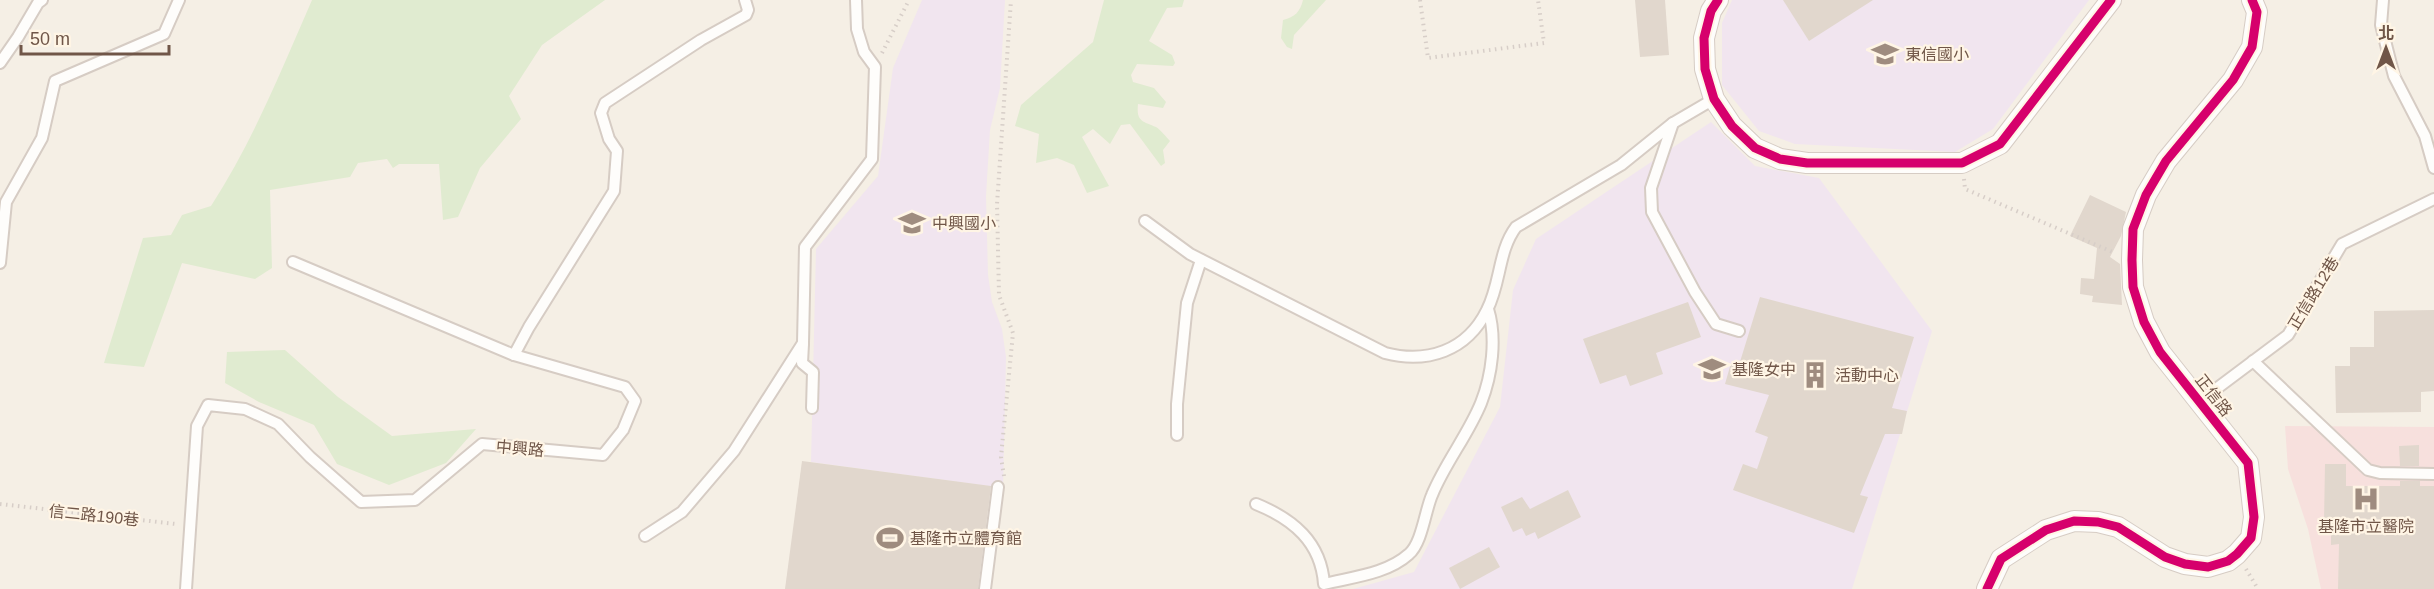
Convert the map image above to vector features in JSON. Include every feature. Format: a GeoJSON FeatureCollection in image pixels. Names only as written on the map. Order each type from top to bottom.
{"type":"FeatureCollection","features":[{"type":"Feature","properties":{"kind":"street"},"geometry":{"type":"LineString","coordinates":[[1718,0],[1711,11],[1704,38],[1705,69],[1714,99],[1732,126],[1755,148],[1780,159],[1807,163],[1962,164],[2000,144],[2111,0]]}},
{"type":"Feature","properties":{"kind":"street","name":"正信路"},"geometry":{"type":"LineString","coordinates":[[1988,589],[2001,559],[2046,531],[2074,521],[2098,522],[2118,527],[2165,557],[2185,564],[2208,567],[2228,561],[2251,538],[2254,517],[2248,463],[2160,352],[2144,322],[2133,287],[2132,260],[2133,229],[2146,195],[2173,152],[2233,80],[2252,46],[2257,12],[2252,0]]}},
{"type":"Feature","properties":{"kind":"lane"},"geometry":{"type":"LineString","coordinates":[[0,63],[42,0]]}},
{"type":"Feature","properties":{"kind":"lane"},"geometry":{"type":"LineString","coordinates":[[0,263],[6,202],[42,138],[55,81],[164,34],[179,0]]}},
{"type":"Feature","properties":{"kind":"lane"},"geometry":{"type":"LineString","coordinates":[[514,355],[614,191],[617,151],[609,139],[601,113],[605,103],[701,40],[746,15],[748,10],[745,0]]}},
{"type":"Feature","properties":{"kind":"lane"},"geometry":{"type":"LineString","coordinates":[[812,408],[813,372],[802,363],[805,247],[872,159],[875,67],[864,52],[857,29],[856,0]]}},
{"type":"Feature","properties":{"kind":"lane"},"geometry":{"type":"LineString","coordinates":[[2383,0],[2381,25],[2394,76],[2425,136],[2434,168]]}},
{"type":"Feature","properties":{"kind":"lane"},"geometry":{"type":"LineString","coordinates":[[1145,221],[1190,254],[1385,353],[1411,358],[1431,356],[1452,349],[1468,337],[1488,309],[1507,240],[1516,227],[1622,165],[1673,123],[1714,99]]}},
{"type":"Feature","properties":{"kind":"lane"},"geometry":{"type":"LineString","coordinates":[[1673,123],[1651,188],[1652,212],[1695,292],[1716,324],[1739,331]]}},
{"type":"Feature","properties":{"kind":"lane","name":"正信路12巷"},"geometry":{"type":"LineString","coordinates":[[2200,401],[2288,334],[2342,244],[2434,199]]}},
{"type":"Feature","properties":{"kind":"lane"},"geometry":{"type":"LineString","coordinates":[[1177,435],[1177,404],[1187,303],[1201,260]]}},
{"type":"Feature","properties":{"kind":"lane","name":"中興路"},"geometry":{"type":"LineString","coordinates":[[186,589],[196,426],[208,405],[245,409],[278,424],[310,457],[361,502],[416,500],[482,444],[603,455],[623,430],[635,401],[625,387],[514,355],[294,262]]}},
{"type":"Feature","properties":{"kind":"lane"},"geometry":{"type":"LineString","coordinates":[[1256,504],[1292,523],[1309,540],[1323,566],[1324,584],[1384,569],[1411,553],[1420,534],[1427,506],[1435,487],[1481,403],[1492,359],[1493,324],[1488,309]]}},
{"type":"Feature","properties":{"kind":"lane"},"geometry":{"type":"LineString","coordinates":[[645,536],[682,512],[734,451],[803,343]]}},
{"type":"Feature","properties":{"kind":"lane"},"geometry":{"type":"LineString","coordinates":[[2253,361],[2368,470],[2380,473],[2434,474]]}},
{"type":"Feature","properties":{"kind":"lane"},"geometry":{"type":"LineString","coordinates":[[985,589],[1001,483]]}},
{"type":"Feature","properties":{"kind":"path"},"geometry":{"type":"LineString","coordinates":[[875,67],[909,0]]}},
{"type":"Feature","properties":{"kind":"path"},"geometry":{"type":"LineString","coordinates":[[1001,483],[1001,457],[1013,333],[999,295],[998,204],[1011,0]]}},
{"type":"Feature","properties":{"kind":"path"},"geometry":{"type":"LineString","coordinates":[[1420,0],[1428,58],[1544,43],[1538,0]]}},
{"type":"Feature","properties":{"kind":"path"},"geometry":{"type":"LineString","coordinates":[[1962,164],[1965,189],[2132,260]]}},
{"type":"Feature","properties":{"kind":"shaded area","name":"中興國小"},"geometry":{"type":"Polygon","coordinates":[[[922,0],[1005,0],[1000,88],[990,130],[986,196],[988,275],[992,302],[1002,329],[1006,357],[1003,488],[811,462],[816,249],[878,176],[893,68],[922,0]]]}},
{"type":"Feature","properties":{"kind":"shaded area","name":"東信國小"},"geometry":{"type":"Polygon","coordinates":[[[1732,0],[2089,0],[1993,129],[1955,152],[1795,144],[1759,131],[1722,85],[1722,23],[1732,0]]]}},
{"type":"Feature","properties":{"kind":"shaded area","name":"基隆女中"},"geometry":{"type":"Polygon","coordinates":[[[1711,122],[1755,166],[1819,178],[1932,331],[1852,589],[1353,589],[1414,572],[1500,407],[1513,290],[1536,239],[1711,122]]]}},
{"type":"Feature","properties":{"kind":"shaded area","name":"基隆市立醫院"},"geometry":{"type":"Polygon","coordinates":[[[2285,426],[2434,427],[2434,589],[2321,589],[2308,529],[2288,469],[2285,426]]]}},
{"type":"Feature","properties":{"kind":"green space"},"geometry":{"type":"Polygon","coordinates":[[[312,0],[605,0],[542,45],[509,96],[521,119],[480,168],[458,217],[443,220],[439,164],[399,164],[393,168],[387,159],[358,163],[350,177],[270,190],[272,268],[255,279],[182,263],[144,367],[104,363],[143,238],[171,235],[182,215],[211,206],[253,131],[312,0]]]}},
{"type":"Feature","properties":{"kind":"green space"},"geometry":{"type":"Polygon","coordinates":[[[1104,0],[1184,0],[1182,7],[1167,8],[1149,41],[1172,55],[1175,63],[1173,66],[1137,64],[1131,75],[1133,82],[1154,88],[1166,102],[1163,108],[1138,104],[1139,118],[1158,128],[1170,141],[1163,150],[1165,163],[1161,166],[1130,124],[1121,125],[1110,144],[1093,129],[1082,137],[1109,186],[1087,193],[1074,165],[1057,158],[1036,163],[1039,134],[1015,126],[1021,105],[1093,42],[1104,0]]]}},
{"type":"Feature","properties":{"kind":"green space"},"geometry":{"type":"Polygon","coordinates":[[[1303,0],[1326,0],[1294,35],[1292,49],[1287,47],[1281,38],[1283,20],[1296,13],[1303,0]]]}},
{"type":"Feature","properties":{"kind":"green space"},"geometry":{"type":"Polygon","coordinates":[[[285,350],[338,397],[392,436],[476,429],[446,463],[389,485],[337,464],[314,425],[259,402],[225,383],[227,352],[285,350]]]}},
{"type":"Feature","properties":{"kind":"building"},"geometry":{"type":"Polygon","coordinates":[[[1635,0],[1665,0],[1669,55],[1640,57],[1635,0]]]}},
{"type":"Feature","properties":{"kind":"building"},"geometry":{"type":"Polygon","coordinates":[[[1783,0],[1873,0],[1809,41],[1783,0]]]}},
{"type":"Feature","properties":{"kind":"building"},"geometry":{"type":"Polygon","coordinates":[[[2090,195],[2126,212],[2121,236],[2110,257],[2120,264],[2122,305],[2092,302],[2093,296],[2080,294],[2081,278],[2094,279],[2097,248],[2070,236],[2090,195]]]}},
{"type":"Feature","properties":{"kind":"building"},"geometry":{"type":"Polygon","coordinates":[[[1760,297],[1914,337],[1892,408],[1907,411],[1902,434],[1885,434],[1860,495],[1868,497],[1854,533],[1733,490],[1743,464],[1757,469],[1768,437],[1755,432],[1769,395],[1725,384],[1731,363],[1739,365],[1760,297]]]}},
{"type":"Feature","properties":{"kind":"building"},"geometry":{"type":"Polygon","coordinates":[[[1688,302],[1701,337],[1656,353],[1663,374],[1630,386],[1626,375],[1600,384],[1583,339],[1688,302]]]}},
{"type":"Feature","properties":{"kind":"building"},"geometry":{"type":"Polygon","coordinates":[[[2434,310],[2434,391],[2421,392],[2421,412],[2336,413],[2335,366],[2350,366],[2350,347],[2374,347],[2374,311],[2434,310]]]}},
{"type":"Feature","properties":{"kind":"building"},"geometry":{"type":"Polygon","coordinates":[[[2419,445],[2419,466],[2400,466],[2399,446],[2419,445]]]}},
{"type":"Feature","properties":{"kind":"building","name":"基隆市立體育館"},"geometry":{"type":"Polygon","coordinates":[[[802,461],[991,486],[978,589],[785,589],[802,461]]]}},
{"type":"Feature","properties":{"kind":"building"},"geometry":{"type":"Polygon","coordinates":[[[2325,464],[2346,464],[2346,486],[2400,486],[2400,481],[2420,481],[2420,486],[2434,486],[2434,589],[2338,589],[2339,544],[2331,545],[2331,522],[2324,522],[2325,464]]]}},
{"type":"Feature","properties":{"kind":"building"},"geometry":{"type":"Polygon","coordinates":[[[1568,490],[1581,517],[1538,539],[1535,532],[1526,536],[1522,528],[1513,532],[1501,507],[1522,497],[1530,509],[1568,490]]]}},
{"type":"Feature","properties":{"kind":"building"},"geometry":{"type":"Polygon","coordinates":[[[1489,547],[1500,567],[1460,589],[1449,568],[1489,547]]]}},
{"type":"Feature","properties":{"kind":"cycle path"},"geometry":{"type":"LineString","coordinates":[[1718,0],[1711,11],[1704,38],[1705,69],[1714,99],[1732,126],[1755,148],[1780,159],[1807,163],[1962,163],[2000,144],[2111,0]]}},
{"type":"Feature","properties":{"kind":"cycle path"},"geometry":{"type":"LineString","coordinates":[[1987,589],[2001,559],[2046,530],[2074,521],[2098,522],[2118,527],[2165,557],[2185,564],[2208,567],[2228,561],[2251,538],[2254,517],[2248,463],[2160,352],[2144,322],[2133,287],[2132,260],[2133,229],[2146,195],[2166,161],[2233,80],[2252,47],[2257,12],[2252,0]]}},
{"type":"Feature","properties":{"kind":"place","name":"東信國小"},"geometry":{"type":"Point","coordinates":[1885,54]}},
{"type":"Feature","properties":{"kind":"place","name":"中興國小"},"geometry":{"type":"Point","coordinates":[912,223]}},
{"type":"Feature","properties":{"kind":"place","name":"基隆女中"},"geometry":{"type":"Point","coordinates":[1712,369]}},
{"type":"Feature","properties":{"kind":"place","name":"活動中心"},"geometry":{"type":"Point","coordinates":[1815,375]}},
{"type":"Feature","properties":{"kind":"place","name":"基隆市立醫院"},"geometry":{"type":"Point","coordinates":[2366,499]}},
{"type":"Feature","properties":{"kind":"place","name":"基隆市立體育館"},"geometry":{"type":"Point","coordinates":[890,538]}}]}
